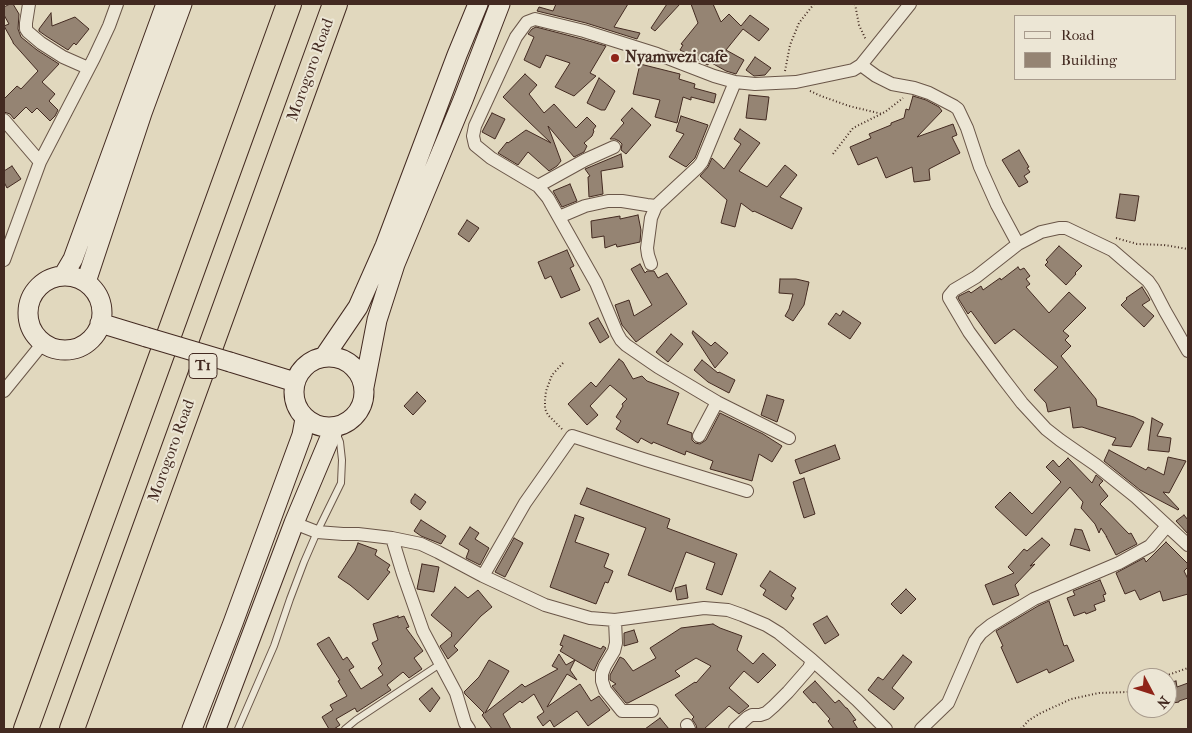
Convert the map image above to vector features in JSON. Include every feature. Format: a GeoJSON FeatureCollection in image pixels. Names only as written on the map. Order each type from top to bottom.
{"type":"FeatureCollection","features":[{"type":"Feature","properties":{"kind":"highway"},"geometry":{"type":"LineString","coordinates":[[26,729],[289,4]]}},
{"type":"Feature","properties":{"kind":"highway","name":"Morogoro Road"},"geometry":{"type":"LineString","coordinates":[[72,729],[335,4]]}},
{"type":"Feature","properties":{"kind":"street"},"geometry":{"type":"LineString","coordinates":[[29,4],[26,23],[28,32],[63,57],[88,68]]}},
{"type":"Feature","properties":{"kind":"street"},"geometry":{"type":"LineString","coordinates":[[4,260],[40,162],[109,26],[117,4]]}},
{"type":"Feature","properties":{"kind":"street"},"geometry":{"type":"LineString","coordinates":[[63,276],[73,259],[166,4]]}},
{"type":"Feature","properties":{"kind":"street"},"geometry":{"type":"LineString","coordinates":[[86,282],[142,114],[182,4]]}},
{"type":"Feature","properties":{"kind":"street"},"geometry":{"type":"LineString","coordinates":[[324,357],[358,307],[385,246],[478,4]]}},
{"type":"Feature","properties":{"kind":"street"},"geometry":{"type":"LineString","coordinates":[[364,387],[362,379],[353,366],[340,358],[324,357],[309,363],[298,375],[295,382],[294,398],[300,413],[311,423],[318,426],[334,428],[342,426],[349,422],[360,410],[363,403],[364,387],[377,320],[395,264],[463,100],[500,4]]}},
{"type":"Feature","properties":{"kind":"street"},"geometry":{"type":"LineString","coordinates":[[790,438],[717,402],[658,367],[621,340],[596,283],[548,198],[538,186],[490,158],[475,145],[476,126],[516,37],[527,22],[535,19],[584,31],[657,54],[714,76],[735,82],[755,84],[787,82],[853,70],[861,65],[910,4]]}},
{"type":"Feature","properties":{"kind":"street"},"geometry":{"type":"LineString","coordinates":[[861,65],[876,76],[892,84],[929,93],[958,110],[997,205],[1018,244]]}},
{"type":"Feature","properties":{"kind":"street"},"geometry":{"type":"LineString","coordinates":[[651,264],[647,248],[651,218],[656,206],[702,162],[735,82]]}},
{"type":"Feature","properties":{"kind":"street"},"geometry":{"type":"LineString","coordinates":[[4,120],[40,162]]}},
{"type":"Feature","properties":{"kind":"street"},"geometry":{"type":"LineString","coordinates":[[538,186],[585,160],[614,147]]}},
{"type":"Feature","properties":{"kind":"street"},"geometry":{"type":"LineString","coordinates":[[559,217],[585,206],[608,201],[656,206]]}},
{"type":"Feature","properties":{"kind":"street"},"geometry":{"type":"LineString","coordinates":[[1188,351],[1148,281],[1112,250],[1066,228],[1041,232],[1018,244],[976,277],[954,290],[949,298],[1002,378],[1046,429],[1130,492],[1188,545]]}},
{"type":"Feature","properties":{"kind":"street"},"geometry":{"type":"LineString","coordinates":[[63,276],[71,276],[86,282],[100,300],[102,316],[91,338],[84,344],[68,349],[51,347],[43,342],[37,337],[29,323],[28,306],[35,291],[47,280],[63,276]]}},
{"type":"Feature","properties":{"kind":"street"},"geometry":{"type":"LineString","coordinates":[[100,323],[295,382]]}},
{"type":"Feature","properties":{"kind":"street"},"geometry":{"type":"LineString","coordinates":[[4,392],[43,342]]}},
{"type":"Feature","properties":{"kind":"street"},"geometry":{"type":"LineString","coordinates":[[699,436],[717,402]]}},
{"type":"Feature","properties":{"kind":"street"},"geometry":{"type":"LineString","coordinates":[[192,729],[302,435],[305,418]]}},
{"type":"Feature","properties":{"kind":"street"},"geometry":{"type":"LineString","coordinates":[[216,729],[294,523],[334,428]]}},
{"type":"Feature","properties":{"kind":"street"},"geometry":{"type":"LineString","coordinates":[[483,576],[525,503],[570,437],[574,436],[747,491]]}},
{"type":"Feature","properties":{"kind":"street"},"geometry":{"type":"LineString","coordinates":[[294,523],[317,532],[358,534],[421,544],[545,606],[590,618],[615,620],[704,608],[728,610],[766,625],[779,633],[857,700],[886,729]]}},
{"type":"Feature","properties":{"kind":"street"},"geometry":{"type":"LineString","coordinates":[[921,729],[948,704],[975,641],[991,625],[1034,599],[1135,555],[1150,546],[1167,526]]}},
{"type":"Feature","properties":{"kind":"street"},"geometry":{"type":"LineString","coordinates":[[392,538],[423,631],[456,693],[465,723],[469,729]]}},
{"type":"Feature","properties":{"kind":"street"},"geometry":{"type":"LineString","coordinates":[[615,620],[616,643],[602,674],[605,690],[622,711],[652,710]]}},
{"type":"Feature","properties":{"kind":"street"},"geometry":{"type":"LineString","coordinates":[[735,729],[748,717],[760,715],[770,710],[809,668],[812,660]]}},
{"type":"Feature","properties":{"kind":"lane"},"geometry":{"type":"LineString","coordinates":[[238,729],[274,646],[290,599],[317,532],[341,482],[342,460],[340,442],[334,428]]}},
{"type":"Feature","properties":{"kind":"lane"},"geometry":{"type":"LineString","coordinates":[[345,729],[440,664]]}},
{"type":"Feature","properties":{"kind":"path"},"geometry":{"type":"LineString","coordinates":[[814,4],[799,22],[790,45],[787,82],[855,108],[882,114]]}},
{"type":"Feature","properties":{"kind":"path"},"geometry":{"type":"LineString","coordinates":[[855,4],[859,25],[868,49],[861,65]]}},
{"type":"Feature","properties":{"kind":"path"},"geometry":{"type":"LineString","coordinates":[[833,154],[853,128],[882,114],[914,88]]}},
{"type":"Feature","properties":{"kind":"path"},"geometry":{"type":"LineString","coordinates":[[1085,236],[1101,234],[1137,244],[1164,245],[1188,249]]}},
{"type":"Feature","properties":{"kind":"path"},"geometry":{"type":"LineString","coordinates":[[563,363],[552,375],[545,400],[545,409],[548,415],[570,437]]}},
{"type":"Feature","properties":{"kind":"path"},"geometry":{"type":"LineString","coordinates":[[1021,729],[1035,716],[1071,699],[1099,693],[1127,692]]}},
{"type":"Feature","properties":{"kind":"building"},"geometry":{"type":"Polygon","coordinates":[[[13,4],[19,14],[18,29],[21,37],[59,64],[42,82],[55,94],[49,101],[58,110],[50,121],[37,108],[32,113],[26,107],[14,119],[10,114],[4,112],[4,99],[17,86],[21,89],[38,71],[13,43],[4,26],[9,24],[4,15],[4,7],[13,4]]]}},
{"type":"Feature","properties":{"kind":"building"},"geometry":{"type":"Polygon","coordinates":[[[556,4],[628,4],[614,27],[640,33],[637,39],[586,23],[537,11],[539,7],[553,11],[556,4]]]}},
{"type":"Feature","properties":{"kind":"building"},"geometry":{"type":"Polygon","coordinates":[[[667,4],[680,4],[655,31],[651,28],[667,4]]]}},
{"type":"Feature","properties":{"kind":"building"},"geometry":{"type":"Polygon","coordinates":[[[691,4],[713,4],[721,22],[729,14],[741,26],[750,15],[769,29],[759,41],[743,29],[726,50],[744,60],[736,74],[710,62],[708,65],[680,50],[683,45],[681,44],[698,23],[691,4]]]}},
{"type":"Feature","properties":{"kind":"building"},"geometry":{"type":"Polygon","coordinates":[[[51,13],[52,26],[75,17],[89,29],[76,45],[74,43],[68,50],[39,31],[51,13]]]}},
{"type":"Feature","properties":{"kind":"building"},"geometry":{"type":"Polygon","coordinates":[[[536,27],[606,46],[590,73],[596,76],[574,96],[555,87],[570,63],[546,55],[540,68],[524,60],[534,37],[528,34],[536,27]]]}},
{"type":"Feature","properties":{"kind":"building"},"geometry":{"type":"Polygon","coordinates":[[[755,57],[771,68],[765,75],[754,76],[746,70],[755,57]]]}},
{"type":"Feature","properties":{"kind":"building"},"geometry":{"type":"Polygon","coordinates":[[[640,64],[680,74],[679,79],[695,84],[694,88],[716,94],[714,103],[691,97],[691,100],[683,97],[677,123],[655,117],[660,100],[633,94],[640,64]]]}},
{"type":"Feature","properties":{"kind":"building"},"geometry":{"type":"Polygon","coordinates":[[[525,74],[537,85],[529,94],[544,113],[554,104],[576,128],[587,117],[596,126],[592,136],[584,143],[587,146],[584,152],[574,157],[548,126],[561,161],[549,171],[528,152],[518,165],[498,153],[507,142],[526,130],[551,143],[503,97],[525,74]]]}},
{"type":"Feature","properties":{"kind":"building"},"geometry":{"type":"Polygon","coordinates":[[[599,78],[615,91],[605,110],[587,103],[599,78]]]}},
{"type":"Feature","properties":{"kind":"building"},"geometry":{"type":"Polygon","coordinates":[[[749,95],[769,97],[766,120],[746,118],[749,95]]]}},
{"type":"Feature","properties":{"kind":"building"},"geometry":{"type":"Polygon","coordinates":[[[913,96],[926,100],[939,107],[942,111],[917,137],[953,124],[957,135],[952,137],[960,153],[929,169],[930,180],[914,182],[912,167],[886,178],[877,157],[858,165],[850,147],[871,138],[869,134],[904,118],[906,109],[909,110],[913,96]]]}},
{"type":"Feature","properties":{"kind":"building"},"geometry":{"type":"Polygon","coordinates":[[[632,108],[651,125],[626,154],[621,150],[622,144],[619,141],[610,139],[624,123],[621,120],[632,108]]]}},
{"type":"Feature","properties":{"kind":"building"},"geometry":{"type":"Polygon","coordinates":[[[492,113],[505,119],[495,139],[482,132],[492,113]]]}},
{"type":"Feature","properties":{"kind":"building"},"geometry":{"type":"Polygon","coordinates":[[[681,116],[708,125],[695,158],[686,167],[669,157],[684,134],[676,131],[681,116]]]}},
{"type":"Feature","properties":{"kind":"building"},"geometry":{"type":"Polygon","coordinates":[[[740,129],[760,143],[739,171],[767,187],[785,165],[797,175],[780,197],[802,208],[792,229],[753,212],[741,203],[735,227],[721,223],[727,200],[700,176],[708,167],[712,158],[724,169],[741,144],[734,139],[740,129]]]}},
{"type":"Feature","properties":{"kind":"building"},"geometry":{"type":"Polygon","coordinates":[[[1019,150],[1030,172],[1024,176],[1028,182],[1019,187],[1002,160],[1019,150]]]}},
{"type":"Feature","properties":{"kind":"building"},"geometry":{"type":"Polygon","coordinates":[[[621,154],[623,167],[601,171],[603,194],[589,197],[588,177],[590,176],[585,169],[621,154]]]}},
{"type":"Feature","properties":{"kind":"building"},"geometry":{"type":"Polygon","coordinates":[[[12,166],[21,179],[7,188],[4,182],[4,171],[12,166]]]}},
{"type":"Feature","properties":{"kind":"building"},"geometry":{"type":"Polygon","coordinates":[[[570,184],[577,201],[562,207],[553,191],[570,184]]]}},
{"type":"Feature","properties":{"kind":"building"},"geometry":{"type":"Polygon","coordinates":[[[1120,194],[1139,196],[1135,221],[1116,218],[1120,194]]]}},
{"type":"Feature","properties":{"kind":"building"},"geometry":{"type":"Polygon","coordinates":[[[638,215],[641,230],[640,242],[617,247],[616,244],[605,248],[604,236],[592,238],[591,221],[620,216],[620,219],[638,215]]]}},
{"type":"Feature","properties":{"kind":"building"},"geometry":{"type":"Polygon","coordinates":[[[467,220],[479,228],[469,242],[458,234],[467,220]]]}},
{"type":"Feature","properties":{"kind":"building"},"geometry":{"type":"Polygon","coordinates":[[[1059,246],[1082,266],[1066,285],[1045,265],[1048,262],[1046,260],[1059,246]]]}},
{"type":"Feature","properties":{"kind":"building"},"geometry":{"type":"Polygon","coordinates":[[[567,250],[574,266],[570,268],[580,290],[561,298],[551,276],[545,279],[538,262],[567,250]]]}},
{"type":"Feature","properties":{"kind":"building"},"geometry":{"type":"Polygon","coordinates":[[[640,264],[645,273],[647,271],[654,271],[658,278],[667,273],[687,304],[636,342],[622,325],[615,305],[629,300],[634,316],[652,305],[631,269],[640,264]]]}},
{"type":"Feature","properties":{"kind":"building"},"geometry":{"type":"Polygon","coordinates":[[[1018,267],[1020,270],[1024,268],[1030,276],[1026,279],[1030,284],[1026,287],[1049,313],[1069,292],[1086,308],[1063,331],[1069,336],[1065,340],[1071,346],[1061,356],[1096,399],[1097,406],[1134,417],[1144,422],[1131,447],[1112,445],[1116,438],[1082,427],[1073,428],[1070,407],[1048,412],[1046,403],[1034,390],[1058,367],[1014,329],[995,344],[971,311],[968,314],[958,298],[969,291],[971,293],[981,286],[983,290],[1000,278],[1001,280],[1018,267]]]}},
{"type":"Feature","properties":{"kind":"building"},"geometry":{"type":"Polygon","coordinates":[[[780,279],[796,279],[809,282],[804,305],[793,321],[785,316],[793,294],[779,293],[780,279]]]}},
{"type":"Feature","properties":{"kind":"building"},"geometry":{"type":"Polygon","coordinates":[[[1142,287],[1150,300],[1142,305],[1154,316],[1144,327],[1121,305],[1126,298],[1142,287]]]}},
{"type":"Feature","properties":{"kind":"building"},"geometry":{"type":"Polygon","coordinates":[[[843,311],[861,323],[850,339],[828,324],[836,313],[840,316],[843,311]]]}},
{"type":"Feature","properties":{"kind":"building"},"geometry":{"type":"Polygon","coordinates":[[[598,318],[609,337],[600,343],[589,323],[598,318]]]}},
{"type":"Feature","properties":{"kind":"building"},"geometry":{"type":"Polygon","coordinates":[[[693,331],[711,346],[715,342],[728,353],[715,368],[692,333],[693,331]]]}},
{"type":"Feature","properties":{"kind":"building"},"geometry":{"type":"Polygon","coordinates":[[[671,334],[683,344],[668,362],[656,352],[671,334]]]}},
{"type":"Feature","properties":{"kind":"building"},"geometry":{"type":"Polygon","coordinates":[[[619,359],[623,362],[633,379],[642,376],[647,381],[679,393],[667,424],[692,433],[692,440],[695,443],[700,444],[706,440],[720,413],[763,434],[782,446],[772,462],[759,454],[752,481],[710,469],[713,461],[686,451],[685,455],[653,442],[652,444],[641,438],[638,443],[616,429],[621,421],[616,417],[623,406],[622,404],[627,399],[610,385],[590,406],[598,415],[587,425],[568,404],[591,382],[596,387],[619,359]]]}},
{"type":"Feature","properties":{"kind":"building"},"geometry":{"type":"Polygon","coordinates":[[[702,360],[718,373],[735,380],[729,393],[708,382],[694,370],[702,360]]]}},
{"type":"Feature","properties":{"kind":"building"},"geometry":{"type":"Polygon","coordinates":[[[417,392],[426,401],[413,415],[404,406],[417,392]]]}},
{"type":"Feature","properties":{"kind":"building"},"geometry":{"type":"Polygon","coordinates":[[[767,395],[784,400],[777,422],[761,415],[767,395]]]}},
{"type":"Feature","properties":{"kind":"building"},"geometry":{"type":"Polygon","coordinates":[[[1152,418],[1163,424],[1157,436],[1171,438],[1169,452],[1148,450],[1152,418]]]}},
{"type":"Feature","properties":{"kind":"building"},"geometry":{"type":"Polygon","coordinates":[[[835,445],[840,459],[800,474],[795,460],[835,445]]]}},
{"type":"Feature","properties":{"kind":"building"},"geometry":{"type":"Polygon","coordinates":[[[1109,450],[1146,470],[1148,467],[1164,475],[1168,457],[1186,461],[1169,493],[1163,492],[1179,509],[1140,490],[1104,461],[1109,450]]]}},
{"type":"Feature","properties":{"kind":"building"},"geometry":{"type":"Polygon","coordinates":[[[1068,458],[1092,483],[1096,475],[1103,481],[1099,485],[1108,496],[1100,504],[1129,534],[1131,533],[1137,544],[1116,555],[1101,528],[1099,533],[1095,524],[1081,508],[1083,502],[1070,487],[1026,536],[995,507],[1010,492],[1032,514],[1061,482],[1046,467],[1053,460],[1059,467],[1068,458]]]}},
{"type":"Feature","properties":{"kind":"building"},"geometry":{"type":"Polygon","coordinates":[[[804,478],[815,514],[804,518],[793,482],[804,478]]]}},
{"type":"Feature","properties":{"kind":"building"},"geometry":{"type":"Polygon","coordinates":[[[587,488],[670,519],[667,528],[737,554],[722,595],[706,589],[715,563],[686,552],[671,592],[628,575],[646,528],[580,504],[587,488]]]}},
{"type":"Feature","properties":{"kind":"building"},"geometry":{"type":"Polygon","coordinates":[[[415,494],[426,502],[420,510],[411,503],[415,494]]]}},
{"type":"Feature","properties":{"kind":"building"},"geometry":{"type":"Polygon","coordinates":[[[575,515],[584,518],[575,542],[609,554],[604,567],[613,571],[608,583],[605,582],[596,604],[550,587],[575,515]]]}},
{"type":"Feature","properties":{"kind":"building"},"geometry":{"type":"Polygon","coordinates":[[[1184,515],[1188,520],[1188,534],[1176,521],[1184,515]]]}},
{"type":"Feature","properties":{"kind":"building"},"geometry":{"type":"Polygon","coordinates":[[[421,520],[446,536],[441,544],[414,531],[421,520]]]}},
{"type":"Feature","properties":{"kind":"building"},"geometry":{"type":"Polygon","coordinates":[[[470,527],[479,533],[475,539],[489,548],[480,565],[466,558],[469,550],[459,544],[470,527]]]}},
{"type":"Feature","properties":{"kind":"building"},"geometry":{"type":"Polygon","coordinates":[[[1075,529],[1082,530],[1090,551],[1070,545],[1075,529]]]}},
{"type":"Feature","properties":{"kind":"building"},"geometry":{"type":"Polygon","coordinates":[[[514,538],[523,543],[505,577],[495,572],[514,538]]]}},
{"type":"Feature","properties":{"kind":"building"},"geometry":{"type":"Polygon","coordinates":[[[1042,538],[1050,545],[1015,585],[1019,595],[993,605],[985,585],[1014,573],[1008,567],[1024,549],[1027,551],[1042,538]]]}},
{"type":"Feature","properties":{"kind":"building"},"geometry":{"type":"Polygon","coordinates":[[[1166,542],[1188,564],[1184,571],[1188,579],[1188,594],[1163,601],[1160,591],[1140,600],[1135,590],[1125,594],[1116,573],[1144,558],[1146,562],[1166,542]]]}},
{"type":"Feature","properties":{"kind":"building"},"geometry":{"type":"Polygon","coordinates":[[[358,543],[377,550],[375,555],[390,565],[387,570],[390,572],[368,600],[338,577],[358,543]]]}},
{"type":"Feature","properties":{"kind":"building"},"geometry":{"type":"Polygon","coordinates":[[[422,564],[439,567],[434,592],[417,589],[422,564]]]}},
{"type":"Feature","properties":{"kind":"building"},"geometry":{"type":"Polygon","coordinates":[[[770,571],[796,588],[791,596],[794,598],[786,610],[763,595],[766,590],[760,586],[770,571]]]}},
{"type":"Feature","properties":{"kind":"building"},"geometry":{"type":"Polygon","coordinates":[[[1100,580],[1106,594],[1103,595],[1105,601],[1094,605],[1096,610],[1074,616],[1067,598],[1075,595],[1073,591],[1100,580]]]}},
{"type":"Feature","properties":{"kind":"building"},"geometry":{"type":"Polygon","coordinates":[[[686,585],[688,598],[677,600],[675,588],[686,585]]]}},
{"type":"Feature","properties":{"kind":"building"},"geometry":{"type":"Polygon","coordinates":[[[455,587],[468,598],[478,590],[492,607],[481,616],[454,646],[458,650],[448,659],[440,646],[452,636],[452,633],[431,615],[455,587]]]}},
{"type":"Feature","properties":{"kind":"building"},"geometry":{"type":"Polygon","coordinates":[[[906,589],[916,599],[901,614],[891,604],[906,589]]]}},
{"type":"Feature","properties":{"kind":"building"},"geometry":{"type":"Polygon","coordinates":[[[1049,601],[1064,646],[1067,645],[1074,661],[1049,673],[1047,669],[1017,683],[996,631],[1049,601]]]}},
{"type":"Feature","properties":{"kind":"building"},"geometry":{"type":"Polygon","coordinates":[[[398,616],[398,618],[404,616],[409,627],[406,628],[423,651],[414,658],[422,669],[409,678],[403,672],[387,685],[391,690],[357,712],[355,708],[336,719],[340,725],[334,729],[329,729],[322,717],[333,710],[330,705],[347,696],[338,681],[340,680],[317,644],[329,637],[343,660],[347,657],[354,667],[349,670],[361,689],[383,675],[378,668],[382,664],[372,643],[378,640],[373,624],[398,616]]]}},
{"type":"Feature","properties":{"kind":"building"},"geometry":{"type":"Polygon","coordinates":[[[827,616],[839,635],[825,644],[813,624],[827,616]]]}},
{"type":"Feature","properties":{"kind":"building"},"geometry":{"type":"Polygon","coordinates":[[[713,624],[742,636],[737,650],[753,664],[763,653],[776,665],[758,683],[744,671],[729,688],[749,706],[739,714],[729,706],[704,729],[697,729],[692,719],[694,717],[675,695],[696,683],[711,666],[696,658],[675,671],[680,676],[628,703],[612,686],[616,684],[610,680],[610,675],[620,657],[624,659],[633,671],[656,658],[650,648],[681,628],[713,624]]]}},
{"type":"Feature","properties":{"kind":"building"},"geometry":{"type":"Polygon","coordinates":[[[634,630],[638,642],[624,646],[624,633],[634,630]]]}},
{"type":"Feature","properties":{"kind":"building"},"geometry":{"type":"Polygon","coordinates":[[[564,635],[601,649],[603,646],[606,648],[594,671],[560,651],[563,646],[560,645],[564,635]]]}},
{"type":"Feature","properties":{"kind":"building"},"geometry":{"type":"Polygon","coordinates":[[[559,654],[566,665],[575,660],[570,670],[577,680],[567,674],[547,707],[580,684],[591,701],[599,696],[610,710],[588,726],[577,711],[554,727],[550,720],[543,726],[537,717],[544,712],[534,694],[522,703],[520,701],[503,714],[511,729],[492,729],[482,715],[484,713],[464,692],[479,677],[489,660],[509,671],[485,713],[522,684],[525,687],[558,669],[552,666],[559,654]]]}},
{"type":"Feature","properties":{"kind":"building"},"geometry":{"type":"Polygon","coordinates":[[[903,655],[912,662],[892,688],[904,698],[894,710],[868,690],[878,677],[883,680],[903,655]]]}},
{"type":"Feature","properties":{"kind":"building"},"geometry":{"type":"Polygon","coordinates":[[[815,681],[835,703],[839,700],[847,708],[856,720],[853,721],[858,729],[834,729],[828,721],[830,719],[803,692],[815,681]]]}},
{"type":"Feature","properties":{"kind":"building"},"geometry":{"type":"Polygon","coordinates":[[[1188,683],[1188,698],[1177,702],[1177,687],[1188,683]]]}},
{"type":"Feature","properties":{"kind":"building"},"geometry":{"type":"Polygon","coordinates":[[[432,688],[440,698],[430,712],[419,699],[432,688]]]}},
{"type":"Feature","properties":{"kind":"building"},"geometry":{"type":"Polygon","coordinates":[[[660,718],[669,729],[645,729],[660,718]]]}},
{"type":"Feature","properties":{"kind":"place","name":"Nyamwezi cafe"},"geometry":{"type":"Point","coordinates":[615,58]}}]}
